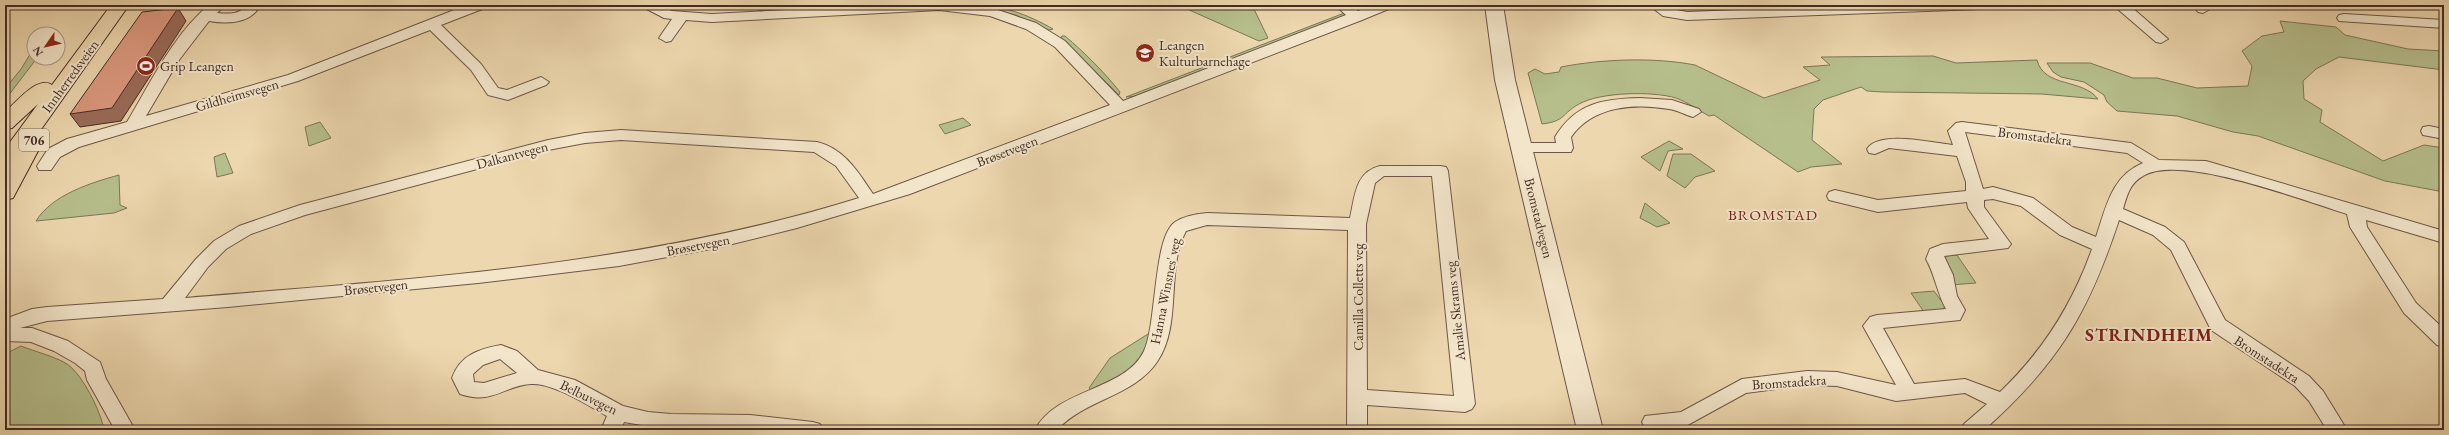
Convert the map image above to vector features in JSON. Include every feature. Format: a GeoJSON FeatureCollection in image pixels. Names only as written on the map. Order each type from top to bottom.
{"type":"FeatureCollection","features":[{"type":"Feature","properties":{"kind":"highway","name":"Innherredsveien"},"geometry":{"type":"LineString","coordinates":[[5,164],[103,5]]}},
{"type":"Feature","properties":{"kind":"highway","name":"Innherredsveien"},"geometry":{"type":"LineString","coordinates":[[5,139],[53,87],[120,5]]}},
{"type":"Feature","properties":{"kind":"highway","name":"706"},"geometry":{"type":"LineString","coordinates":[[5,123],[53,87]]}},
{"type":"Feature","properties":{"kind":"highway","name":"706"},"geometry":{"type":"LineString","coordinates":[[5,193],[53,87]]}},
{"type":"Feature","properties":{"kind":"street"},"geometry":{"type":"LineString","coordinates":[[132,125],[190,33],[205,15],[218,5]]}},
{"type":"Feature","properties":{"kind":"street"},"geometry":{"type":"LineString","coordinates":[[205,15],[223,20],[247,12],[253,5]]}},
{"type":"Feature","properties":{"kind":"street","name":"Gildheimsvegen"},"geometry":{"type":"LineString","coordinates":[[45,166],[61,148],[132,125],[298,76],[480,5]]}},
{"type":"Feature","properties":{"kind":"street"},"geometry":{"type":"LineString","coordinates":[[646,5],[669,15],[712,18],[939,6],[992,12],[1031,26],[1060,44],[1120,107]]}},
{"type":"Feature","properties":{"kind":"street"},"geometry":{"type":"LineString","coordinates":[[1342,5],[1356,17]]}},
{"type":"Feature","properties":{"kind":"street","name":"Brøsetvegen"},"geometry":{"type":"LineString","coordinates":[[5,326],[32,316],[47,314],[170,305],[437,281],[643,256],[739,237],[869,201],[957,171],[1386,5]]}},
{"type":"Feature","properties":{"kind":"street","name":"Bromstadvegen"},"geometry":{"type":"LineString","coordinates":[[1494,5],[1505,80],[1590,430]]}},
{"type":"Feature","properties":{"kind":"street"},"geometry":{"type":"LineString","coordinates":[[1656,5],[1668,13],[1687,16],[1980,5]]}},
{"type":"Feature","properties":{"kind":"street"},"geometry":{"type":"LineString","coordinates":[[2120,5],[2161,39]]}},
{"type":"Feature","properties":{"kind":"street"},"geometry":{"type":"LineString","coordinates":[[666,38],[682,16]]}},
{"type":"Feature","properties":{"kind":"street"},"geometry":{"type":"LineString","coordinates":[[2344,18],[2444,24]]}},
{"type":"Feature","properties":{"kind":"street"},"geometry":{"type":"LineString","coordinates":[[432,24],[476,66],[493,92],[508,95],[541,82]]}},
{"type":"Feature","properties":{"kind":"street"},"geometry":{"type":"LineString","coordinates":[[1522,148],[1565,148],[1563,137],[1566,132],[1590,110],[1606,106],[1659,103],[1679,106],[1693,112]]}},
{"type":"Feature","properties":{"kind":"street","name":"Bromstadekra"},"geometry":{"type":"LineString","coordinates":[[1909,392],[1872,326],[1877,322],[1949,317],[1956,313],[1955,307],[1946,288],[1942,269],[1935,259],[1936,253],[1943,250],[2002,244],[1976,208],[1974,182],[1956,131],[1962,127],[2131,148],[2156,165]]}},
{"type":"Feature","properties":{"kind":"street","name":"Dalkantvegen"},"geometry":{"type":"LineString","coordinates":[[170,305],[202,263],[220,245],[245,230],[300,211],[548,145],[580,139],[621,135],[817,147],[835,155],[845,164],[869,201]]}},
{"type":"Feature","properties":{"kind":"street"},"geometry":{"type":"LineString","coordinates":[[1875,149],[1887,143],[1962,151]]}},
{"type":"Feature","properties":{"kind":"street"},"geometry":{"type":"LineString","coordinates":[[1971,430],[2002,403],[2036,368],[2070,319],[2083,294],[2125,181],[2138,171],[2156,165],[2172,164],[2206,166],[2444,237]]}},
{"type":"Feature","properties":{"kind":"street","name":"Camilla Colletts veg"},"geometry":{"type":"LineString","coordinates":[[1357,430],[1358,224],[1367,180],[1380,171]]}},
{"type":"Feature","properties":{"kind":"street","name":"Amalie Skrams veg"},"geometry":{"type":"LineString","coordinates":[[1358,397],[1465,404],[1440,171],[1380,171]]}},
{"type":"Feature","properties":{"kind":"street"},"geometry":{"type":"LineString","coordinates":[[1836,196],[1878,206],[1993,193],[2027,202],[2066,231],[2101,246]]}},
{"type":"Feature","properties":{"kind":"street","name":"Bromstadekra"},"geometry":{"type":"LineString","coordinates":[[2113,211],[2159,231],[2178,246],[2218,325],[2302,381],[2316,396],[2337,430]]}},
{"type":"Feature","properties":{"kind":"street"},"geometry":{"type":"LineString","coordinates":[[2355,211],[2359,227],[2410,308],[2444,340]]}},
{"type":"Feature","properties":{"kind":"street","name":"Hanna Winsnes' veg"},"geometry":{"type":"LineString","coordinates":[[1045,430],[1068,409],[1130,376],[1150,358],[1158,342],[1172,246],[1180,227],[1196,220],[1207,219],[1358,224]]}},
{"type":"Feature","properties":{"kind":"street"},"geometry":{"type":"LineString","coordinates":[[5,334],[32,335],[67,349],[82,358],[93,367],[97,380],[125,430]]}},
{"type":"Feature","properties":{"kind":"street","name":"Belbuvegen"},"geometry":{"type":"LineString","coordinates":[[532,376],[568,385],[615,421],[671,422],[813,430]]}},
{"type":"Feature","properties":{"kind":"street","name":"Bromstadekra"},"geometry":{"type":"LineString","coordinates":[[1652,422],[1684,419],[1733,390],[1754,384],[1823,378],[1848,381],[1882,391],[1909,392],[1965,386],[1983,392],[2002,403]]}},
{"type":"Feature","properties":{"kind":"green space"},"geometry":{"type":"Polygon","coordinates":[[[825,5],[884,5],[754,12],[769,8],[825,5]]]}},
{"type":"Feature","properties":{"kind":"green space"},"geometry":{"type":"Polygon","coordinates":[[[972,5],[983,5],[1014,11],[1053,29],[1049,30],[1016,15],[972,5]]]}},
{"type":"Feature","properties":{"kind":"green space"},"geometry":{"type":"Polygon","coordinates":[[[1178,5],[1252,5],[1268,38],[1259,41],[1178,5]]]}},
{"type":"Feature","properties":{"kind":"green space"},"geometry":{"type":"Polygon","coordinates":[[[1347,12],[1345,16],[1139,96],[1126,97],[1347,12]]]}},
{"type":"Feature","properties":{"kind":"green space"},"geometry":{"type":"Polygon","coordinates":[[[2280,21],[2336,27],[2345,35],[2408,49],[2444,51],[2444,70],[2339,57],[2316,69],[2303,81],[2304,99],[2322,110],[2320,122],[2383,161],[2424,145],[2444,148],[2444,192],[2385,181],[2258,136],[2233,132],[2177,116],[2117,111],[2107,102],[2104,95],[2084,82],[2061,77],[2053,72],[2047,63],[2090,63],[2133,78],[2157,78],[2197,88],[2248,86],[2252,66],[2242,51],[2262,36],[2284,32],[2280,21]]]}},
{"type":"Feature","properties":{"kind":"green space"},"geometry":{"type":"Polygon","coordinates":[[[1062,36],[1065,36],[1094,63],[1120,92],[1119,95],[1061,38],[1062,36]]]}},
{"type":"Feature","properties":{"kind":"green space"},"geometry":{"type":"Polygon","coordinates":[[[1933,56],[1956,63],[2037,60],[2041,69],[2047,75],[2083,88],[2091,92],[2098,99],[2042,94],[1883,92],[1867,91],[1861,87],[1823,100],[1814,109],[1812,140],[1842,164],[1811,167],[1798,172],[1714,115],[1709,116],[1676,98],[1666,96],[1654,94],[1627,94],[1600,97],[1579,104],[1560,119],[1542,124],[1528,73],[1535,69],[1545,74],[1559,72],[1561,67],[1593,62],[1645,60],[1679,62],[1695,65],[1764,98],[1820,80],[1803,67],[1830,65],[1821,57],[1933,56]]]}},
{"type":"Feature","properties":{"kind":"green space"},"geometry":{"type":"Polygon","coordinates":[[[26,61],[26,66],[31,66],[5,100],[5,89],[26,61]]]}},
{"type":"Feature","properties":{"kind":"green space"},"geometry":{"type":"Polygon","coordinates":[[[963,118],[971,125],[945,134],[939,125],[963,118]]]}},
{"type":"Feature","properties":{"kind":"green space"},"geometry":{"type":"Polygon","coordinates":[[[320,122],[331,138],[309,146],[305,127],[320,122]]]}},
{"type":"Feature","properties":{"kind":"green space"},"geometry":{"type":"Polygon","coordinates":[[[1669,141],[1683,149],[1668,151],[1660,171],[1641,157],[1669,141]]]}},
{"type":"Feature","properties":{"kind":"green space"},"geometry":{"type":"Polygon","coordinates":[[[225,153],[233,173],[217,177],[214,157],[225,153]]]}},
{"type":"Feature","properties":{"kind":"green space"},"geometry":{"type":"Polygon","coordinates":[[[1673,154],[1691,154],[1715,171],[1695,177],[1685,188],[1667,176],[1673,154]]]}},
{"type":"Feature","properties":{"kind":"green space"},"geometry":{"type":"Polygon","coordinates":[[[119,175],[120,205],[127,208],[114,213],[36,221],[43,212],[62,197],[84,186],[119,175]]]}},
{"type":"Feature","properties":{"kind":"green space"},"geometry":{"type":"Polygon","coordinates":[[[1645,203],[1670,223],[1657,227],[1640,218],[1645,203]]]}},
{"type":"Feature","properties":{"kind":"green space"},"geometry":{"type":"Polygon","coordinates":[[[1957,255],[1976,283],[1950,285],[1943,259],[1947,256],[1957,255]]]}},
{"type":"Feature","properties":{"kind":"green space"},"geometry":{"type":"Polygon","coordinates":[[[1934,291],[1945,306],[1942,311],[1924,312],[1911,293],[1934,291]]]}},
{"type":"Feature","properties":{"kind":"green space"},"geometry":{"type":"Polygon","coordinates":[[[1148,334],[1151,335],[1152,340],[1133,369],[1093,391],[1089,388],[1110,358],[1148,334]]]}},
{"type":"Feature","properties":{"kind":"green space"},"geometry":{"type":"Polygon","coordinates":[[[21,346],[56,359],[67,364],[73,369],[90,394],[104,430],[5,430],[5,354],[21,346]]]}},
{"type":"Feature","properties":{"kind":"building"},"geometry":{"type":"Polygon","coordinates":[[[178,8],[112,108],[70,114],[142,12],[178,8]]]}},
{"type":"Feature","properties":{"kind":"place","name":"Leangen Kulturbarnehage"},"geometry":{"type":"Point","coordinates":[1145,53]}},
{"type":"Feature","properties":{"kind":"place","name":"Grip Leangen"},"geometry":{"type":"Point","coordinates":[146,66]}},
{"type":"Feature","properties":{"kind":"district","name":"BROMSTAD"},"geometry":{"type":"Point","coordinates":[1773,214]}},
{"type":"Feature","properties":{"kind":"district","name":"STRINDHEIM"},"geometry":{"type":"Point","coordinates":[2149,334]}}]}
